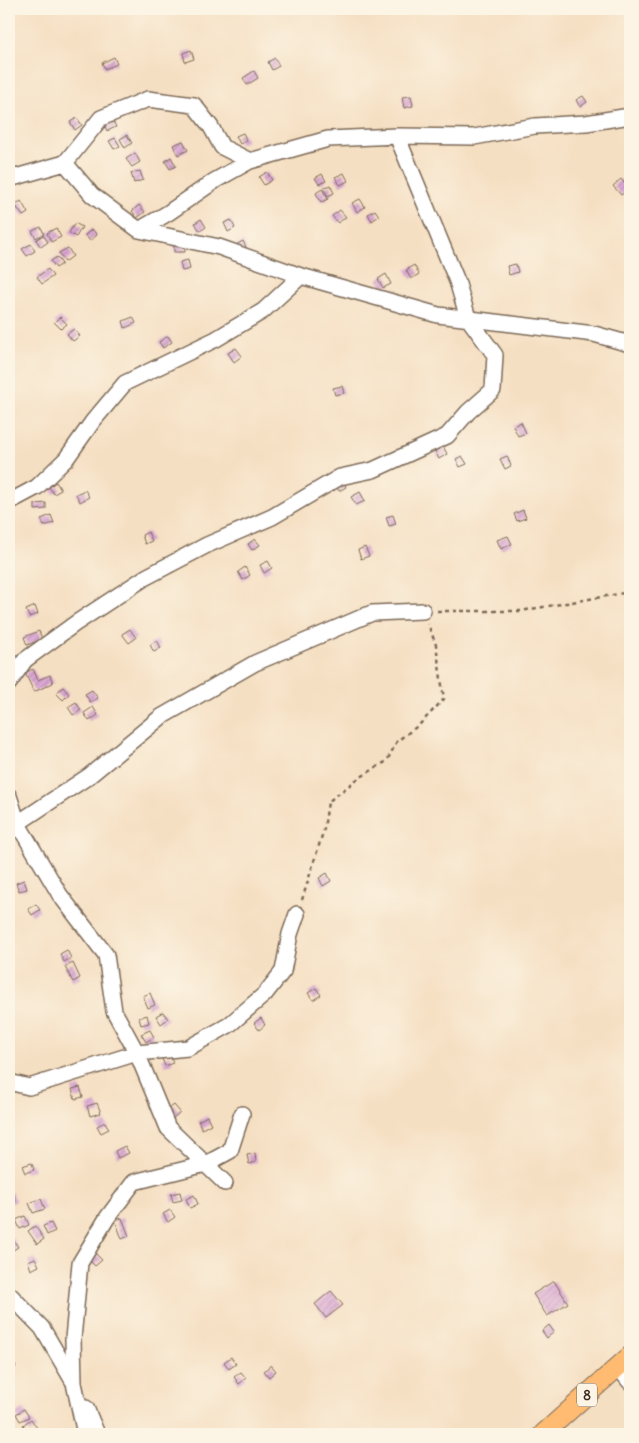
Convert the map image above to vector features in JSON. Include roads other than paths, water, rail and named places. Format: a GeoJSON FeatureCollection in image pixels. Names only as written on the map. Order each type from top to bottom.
{"type":"FeatureCollection","features":[{"type":"Feature","properties":{"kind":"main road","name":"8"},"geometry":{"type":"LineString","coordinates":[[543,1434],[624,1362]]}},
{"type":"Feature","properties":{"kind":"street"},"geometry":{"type":"LineString","coordinates":[[9,179],[65,163],[101,118],[148,99],[194,105],[211,127],[222,148],[250,161]]}},
{"type":"Feature","properties":{"kind":"street"},"geometry":{"type":"LineString","coordinates":[[139,230],[168,213],[216,180],[250,161],[328,139],[397,136],[474,138],[535,126],[586,123],[630,116]]}},
{"type":"Feature","properties":{"kind":"street"},"geometry":{"type":"LineString","coordinates":[[9,682],[26,660],[76,623],[146,577],[207,545],[272,517],[340,477],[373,470],[447,436],[468,412],[493,390],[495,355],[468,318],[457,281],[397,136]]}},
{"type":"Feature","properties":{"kind":"street"},"geometry":{"type":"LineString","coordinates":[[65,163],[92,195],[139,230],[219,248],[301,276],[438,315],[594,334],[630,344]]}},
{"type":"Feature","properties":{"kind":"street"},"geometry":{"type":"LineString","coordinates":[[9,502],[38,487],[66,459],[93,421],[125,383],[216,340],[263,311],[301,276]]}},
{"type":"Feature","properties":{"kind":"street"},"geometry":{"type":"LineString","coordinates":[[14,826],[89,776],[161,717],[255,663],[372,613],[423,611]]}},
{"type":"Feature","properties":{"kind":"street"},"geometry":{"type":"LineString","coordinates":[[9,796],[14,826],[60,895],[106,955],[114,1011],[137,1053],[168,1128],[225,1183]]}},
{"type":"Feature","properties":{"kind":"street"},"geometry":{"type":"LineString","coordinates":[[9,1082],[28,1087],[137,1053],[188,1048],[229,1024],[265,994],[283,971],[290,934],[297,914]]}},
{"type":"Feature","properties":{"kind":"street"},"geometry":{"type":"LineString","coordinates":[[85,1434],[74,1383],[72,1339],[80,1263],[106,1218],[134,1182],[206,1164],[230,1151],[242,1114]]}},
{"type":"Feature","properties":{"kind":"street"},"geometry":{"type":"LineString","coordinates":[[9,1294],[42,1328],[74,1383],[97,1434]]}},
{"type":"Feature","properties":{"kind":"street"},"geometry":{"type":"LineString","coordinates":[[624,1362],[630,1382]]}}]}
